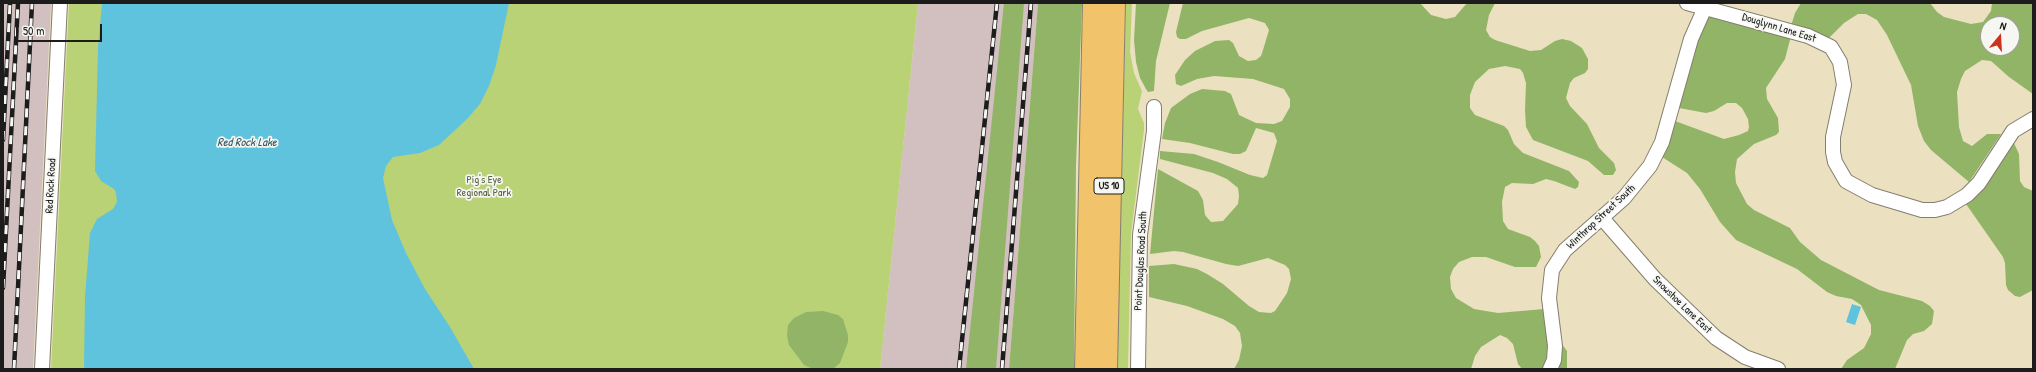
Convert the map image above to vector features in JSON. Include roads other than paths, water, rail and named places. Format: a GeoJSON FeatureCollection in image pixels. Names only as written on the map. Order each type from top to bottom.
{"type":"FeatureCollection","features":[{"type":"Feature","properties":{"kind":"highway","name":"US 10"},"geometry":{"type":"LineString","coordinates":[[1086,369],[1094,3]]}},
{"type":"Feature","properties":{"kind":"highway","name":"US 10"},"geometry":{"type":"LineString","coordinates":[[1106,369],[1114,3]]}},
{"type":"Feature","properties":{"kind":"street","name":"Red Rock Road"},"geometry":{"type":"LineString","coordinates":[[42,369],[60,3]]}},
{"type":"Feature","properties":{"kind":"street","name":"Douglynn Lane East"},"geometry":{"type":"LineString","coordinates":[[1687,3],[1706,5],[1808,36],[1831,47],[1840,62],[1844,85],[1833,137],[1835,162],[1846,181],[1872,196],[1922,210],[1935,210],[1947,207],[1960,200],[1979,183],[2013,131],[2033,119]]}},
{"type":"Feature","properties":{"kind":"street","name":"Winthrop Street South"},"geometry":{"type":"LineString","coordinates":[[1550,369],[1555,351],[1549,293],[1552,270],[1565,250],[1634,188],[1656,155],[1670,114],[1692,39],[1706,5]]}},
{"type":"Feature","properties":{"kind":"street","name":"Point Douglas Road South"},"geometry":{"type":"LineString","coordinates":[[1138,369],[1140,235],[1154,131],[1154,107]]}},
{"type":"Feature","properties":{"kind":"street","name":"Snowshoe Lane East"},"geometry":{"type":"LineString","coordinates":[[1602,218],[1655,279],[1713,335],[1745,356],[1778,369]]}},
{"type":"Feature","properties":{"kind":"water","name":"Red Rock Lake"},"geometry":{"type":"Polygon","coordinates":[[[102,3],[509,3],[496,65],[489,86],[480,104],[467,119],[439,145],[420,153],[393,157],[386,166],[383,178],[392,220],[406,253],[425,289],[450,327],[474,369],[84,369],[85,297],[90,233],[97,219],[113,209],[117,202],[114,189],[101,181],[95,171],[98,48],[102,3]]]}},
{"type":"Feature","properties":{"kind":"water"},"geometry":{"type":"Polygon","coordinates":[[[1852,304],[1861,307],[1855,325],[1846,322],[1852,304]]]}},
{"type":"Feature","properties":{"kind":"railway"},"geometry":{"type":"LineString","coordinates":[[3,140],[10,3]]}},
{"type":"Feature","properties":{"kind":"railway"},"geometry":{"type":"LineString","coordinates":[[3,288],[18,3]]}},
{"type":"Feature","properties":{"kind":"railway"},"geometry":{"type":"LineString","coordinates":[[14,369],[32,3]]}},
{"type":"Feature","properties":{"kind":"railway"},"geometry":{"type":"LineString","coordinates":[[959,369],[997,3]]}},
{"type":"Feature","properties":{"kind":"railway"},"geometry":{"type":"LineString","coordinates":[[1002,369],[1031,3]]}},
{"type":"Feature","properties":{"kind":"park label","name":"Pig's Eye Regional Park"},"geometry":{"type":"Point","coordinates":[484,186]}}]}
